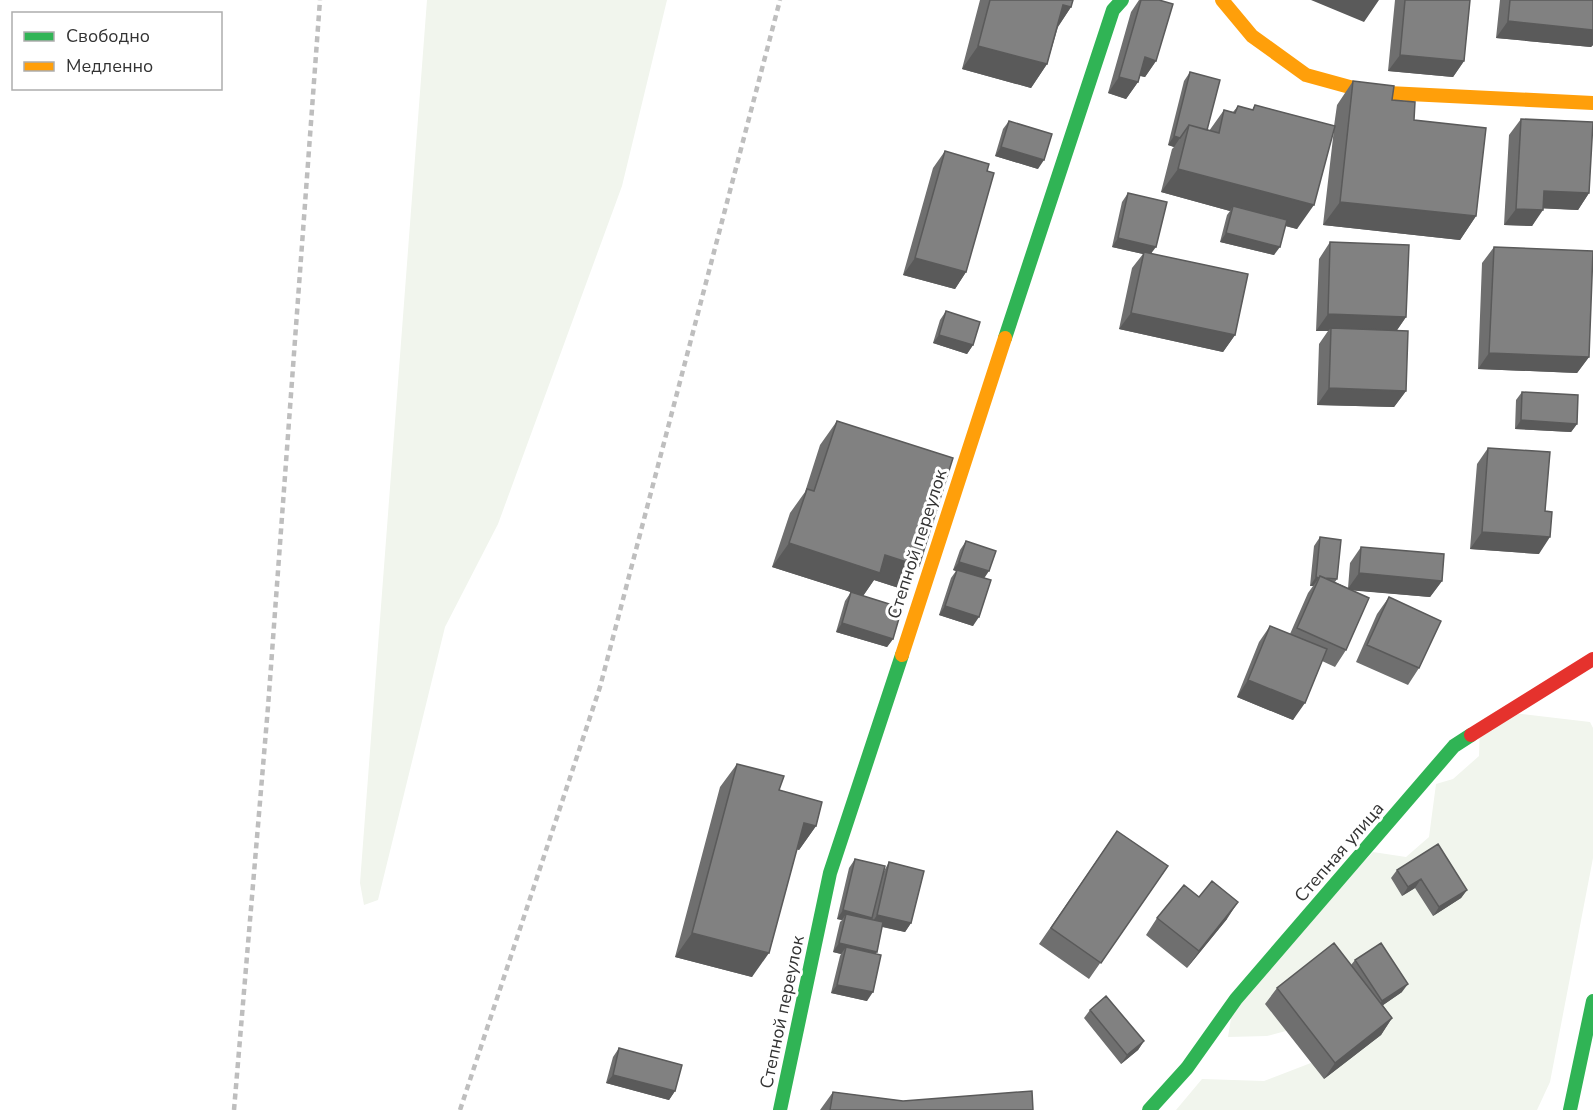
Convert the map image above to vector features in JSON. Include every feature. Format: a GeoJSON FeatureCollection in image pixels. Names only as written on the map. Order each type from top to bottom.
{"type":"FeatureCollection","features":[{"type":"Feature","properties":{"kind":"street","name":"Степной переулок"},"geometry":{"type":"LineString","coordinates":[[780,1110],[830,873],[1113,10],[1122,0]]}},
{"type":"Feature","properties":{"kind":"street"},"geometry":{"type":"LineString","coordinates":[[1222,0],[1252,36],[1306,75],[1368,92],[1593,103]]}},
{"type":"Feature","properties":{"kind":"street","name":"Степная улица"},"geometry":{"type":"LineString","coordinates":[[1149,1110],[1187,1068],[1244,990],[1454,746],[1593,660]]}},
{"type":"Feature","properties":{"kind":"street"},"geometry":{"type":"LineString","coordinates":[[1570,1110],[1593,1001]]}},
{"type":"Feature","properties":{"kind":"shaded area"},"geometry":{"type":"Polygon","coordinates":[[[427,0],[667,0],[622,186],[498,524],[445,627],[378,900],[364,905],[360,883],[427,0]]]}},
{"type":"Feature","properties":{"kind":"shaded area"},"geometry":{"type":"Polygon","coordinates":[[[1496,711],[1590,722],[1593,728],[1593,858],[1550,1082],[1537,1110],[1176,1110],[1202,1079],[1264,1081],[1316,1061],[1301,1027],[1267,1036],[1228,1037],[1235,994],[1373,852],[1406,857],[1429,837],[1436,784],[1453,779],[1479,756],[1480,721],[1496,711]]]}},
{"type":"Feature","properties":{"kind":"building"},"geometry":{"type":"Polygon","coordinates":[[[990,0],[1073,0],[1071,7],[1063,5],[1047,64],[978,46],[990,0]]]}},
{"type":"Feature","properties":{"kind":"building"},"geometry":{"type":"Polygon","coordinates":[[[1141,0],[1159,0],[1173,4],[1156,61],[1145,57],[1138,82],[1119,77],[1141,0]]]}},
{"type":"Feature","properties":{"kind":"building"},"geometry":{"type":"Polygon","coordinates":[[[1405,0],[1470,0],[1464,61],[1400,55],[1405,0]]]}},
{"type":"Feature","properties":{"kind":"building"},"geometry":{"type":"Polygon","coordinates":[[[1510,0],[1593,0],[1593,30],[1508,21],[1510,0]]]}},
{"type":"Feature","properties":{"kind":"building"},"geometry":{"type":"Polygon","coordinates":[[[1190,72],[1220,80],[1207,130],[1189,125],[1180,138],[1174,136],[1190,72]]]}},
{"type":"Feature","properties":{"kind":"building"},"geometry":{"type":"Polygon","coordinates":[[[1353,81],[1394,86],[1392,100],[1415,102],[1414,120],[1486,128],[1476,216],[1340,202],[1353,81]]]}},
{"type":"Feature","properties":{"kind":"building"},"geometry":{"type":"Polygon","coordinates":[[[1255,105],[1335,126],[1314,205],[1178,169],[1189,125],[1219,133],[1224,110],[1235,113],[1238,106],[1253,110],[1255,105]]]}},
{"type":"Feature","properties":{"kind":"building"},"geometry":{"type":"Polygon","coordinates":[[[1521,119],[1593,122],[1589,193],[1544,191],[1543,210],[1516,209],[1521,119]]]}},
{"type":"Feature","properties":{"kind":"building"},"geometry":{"type":"Polygon","coordinates":[[[1009,121],[1052,134],[1044,160],[1001,147],[1009,121]]]}},
{"type":"Feature","properties":{"kind":"building"},"geometry":{"type":"Polygon","coordinates":[[[945,151],[989,164],[987,171],[994,173],[966,272],[915,258],[945,151]]]}},
{"type":"Feature","properties":{"kind":"building"},"geometry":{"type":"Polygon","coordinates":[[[1128,193],[1167,202],[1156,247],[1118,238],[1128,193]]]}},
{"type":"Feature","properties":{"kind":"building"},"geometry":{"type":"Polygon","coordinates":[[[1233,206],[1287,220],[1280,247],[1226,233],[1233,206]]]}},
{"type":"Feature","properties":{"kind":"building"},"geometry":{"type":"Polygon","coordinates":[[[1330,242],[1409,245],[1406,317],[1328,314],[1330,242]]]}},
{"type":"Feature","properties":{"kind":"building"},"geometry":{"type":"Polygon","coordinates":[[[1494,247],[1593,251],[1589,357],[1489,353],[1494,247]]]}},
{"type":"Feature","properties":{"kind":"building"},"geometry":{"type":"Polygon","coordinates":[[[1144,252],[1248,274],[1235,335],[1131,313],[1144,252]]]}},
{"type":"Feature","properties":{"kind":"building"},"geometry":{"type":"Polygon","coordinates":[[[946,311],[980,322],[973,345],[939,335],[946,311]]]}},
{"type":"Feature","properties":{"kind":"building"},"geometry":{"type":"Polygon","coordinates":[[[1331,328],[1408,331],[1406,391],[1329,388],[1331,328]]]}},
{"type":"Feature","properties":{"kind":"building"},"geometry":{"type":"Polygon","coordinates":[[[1522,392],[1578,395],[1577,424],[1521,420],[1522,392]]]}},
{"type":"Feature","properties":{"kind":"building"},"geometry":{"type":"Polygon","coordinates":[[[837,421],[953,458],[919,566],[885,555],[880,573],[789,543],[807,489],[814,491],[837,421]]]}},
{"type":"Feature","properties":{"kind":"building"},"geometry":{"type":"Polygon","coordinates":[[[1488,448],[1550,452],[1545,511],[1552,512],[1550,537],[1482,532],[1488,448]]]}},
{"type":"Feature","properties":{"kind":"building"},"geometry":{"type":"Polygon","coordinates":[[[1320,537],[1341,540],[1337,579],[1316,577],[1320,537]]]}},
{"type":"Feature","properties":{"kind":"building"},"geometry":{"type":"Polygon","coordinates":[[[966,541],[996,551],[989,571],[959,562],[966,541]]]}},
{"type":"Feature","properties":{"kind":"building"},"geometry":{"type":"Polygon","coordinates":[[[1361,547],[1444,554],[1442,581],[1359,573],[1361,547]]]}},
{"type":"Feature","properties":{"kind":"building"},"geometry":{"type":"Polygon","coordinates":[[[957,570],[991,580],[979,617],[945,606],[957,570]]]}},
{"type":"Feature","properties":{"kind":"building"},"geometry":{"type":"Polygon","coordinates":[[[1320,576],[1369,598],[1346,650],[1297,628],[1320,576]]]}},
{"type":"Feature","properties":{"kind":"building"},"geometry":{"type":"Polygon","coordinates":[[[851,592],[902,608],[893,639],[842,623],[851,592]]]}},
{"type":"Feature","properties":{"kind":"building"},"geometry":{"type":"Polygon","coordinates":[[[1389,597],[1441,621],[1419,668],[1367,645],[1389,597]]]}},
{"type":"Feature","properties":{"kind":"building"},"geometry":{"type":"Polygon","coordinates":[[[1270,626],[1327,649],[1305,703],[1248,680],[1270,626]]]}},
{"type":"Feature","properties":{"kind":"building"},"geometry":{"type":"Polygon","coordinates":[[[737,764],[784,776],[779,790],[822,802],[816,826],[804,823],[769,953],[692,933],[737,764]]]}},
{"type":"Feature","properties":{"kind":"building"},"geometry":{"type":"Polygon","coordinates":[[[1117,831],[1168,866],[1101,963],[1051,928],[1117,831]]]}},
{"type":"Feature","properties":{"kind":"building"},"geometry":{"type":"Polygon","coordinates":[[[1438,844],[1467,890],[1439,907],[1421,879],[1408,887],[1397,870],[1438,844]]]}},
{"type":"Feature","properties":{"kind":"building"},"geometry":{"type":"Polygon","coordinates":[[[855,859],[885,866],[872,918],[843,910],[855,859]]]}},
{"type":"Feature","properties":{"kind":"building"},"geometry":{"type":"Polygon","coordinates":[[[889,862],[924,871],[911,923],[877,915],[889,862]]]}},
{"type":"Feature","properties":{"kind":"building"},"geometry":{"type":"Polygon","coordinates":[[[1212,881],[1238,902],[1199,951],[1157,918],[1184,885],[1199,897],[1212,881]]]}},
{"type":"Feature","properties":{"kind":"building"},"geometry":{"type":"Polygon","coordinates":[[[846,914],[883,922],[877,952],[839,943],[846,914]]]}},
{"type":"Feature","properties":{"kind":"building"},"geometry":{"type":"Polygon","coordinates":[[[1334,943],[1392,1018],[1335,1063],[1277,988],[1334,943]]]}},
{"type":"Feature","properties":{"kind":"building"},"geometry":{"type":"Polygon","coordinates":[[[1381,943],[1408,984],[1382,1001],[1355,960],[1381,943]]]}},
{"type":"Feature","properties":{"kind":"building"},"geometry":{"type":"Polygon","coordinates":[[[846,947],[881,955],[873,992],[837,985],[846,947]]]}},
{"type":"Feature","properties":{"kind":"building"},"geometry":{"type":"Polygon","coordinates":[[[1106,996],[1144,1041],[1127,1055],[1090,1010],[1106,996]]]}},
{"type":"Feature","properties":{"kind":"building"},"geometry":{"type":"Polygon","coordinates":[[[619,1048],[682,1065],[675,1091],[613,1075],[619,1048]]]}},
{"type":"Feature","properties":{"kind":"building"},"geometry":{"type":"Polygon","coordinates":[[[1032,1091],[1033,1110],[830,1110],[833,1092],[903,1101],[1032,1091]]]}},
{"type":"Feature","properties":{"kind":"railway"},"geometry":{"type":"LineString","coordinates":[[234,1110],[268,707],[320,0]]}},
{"type":"Feature","properties":{"kind":"railway"},"geometry":{"type":"LineString","coordinates":[[460,1110],[600,687],[780,0]]}},
{"type":"Feature","properties":{"kind":"traffic: fast"},"geometry":{"type":"LineString","coordinates":[[1005,338],[1113,10],[1122,0]]}},
{"type":"Feature","properties":{"kind":"traffic: fast"},"geometry":{"type":"LineString","coordinates":[[780,1110],[830,873],[902,655]]}},
{"type":"Feature","properties":{"kind":"traffic: fast"},"geometry":{"type":"LineString","coordinates":[[1149,1110],[1187,1068],[1236,999],[1454,746],[1471,735]]}},
{"type":"Feature","properties":{"kind":"traffic: fast"},"geometry":{"type":"LineString","coordinates":[[1570,1110],[1593,1001]]}},
{"type":"Feature","properties":{"kind":"traffic: slow"},"geometry":{"type":"LineString","coordinates":[[1222,0],[1252,36],[1306,75],[1368,92],[1593,103]]}},
{"type":"Feature","properties":{"kind":"traffic: slow"},"geometry":{"type":"LineString","coordinates":[[902,655],[1005,338]]}},
{"type":"Feature","properties":{"kind":"traffic: jam"},"geometry":{"type":"LineString","coordinates":[[1471,735],[1593,659]]}}]}
